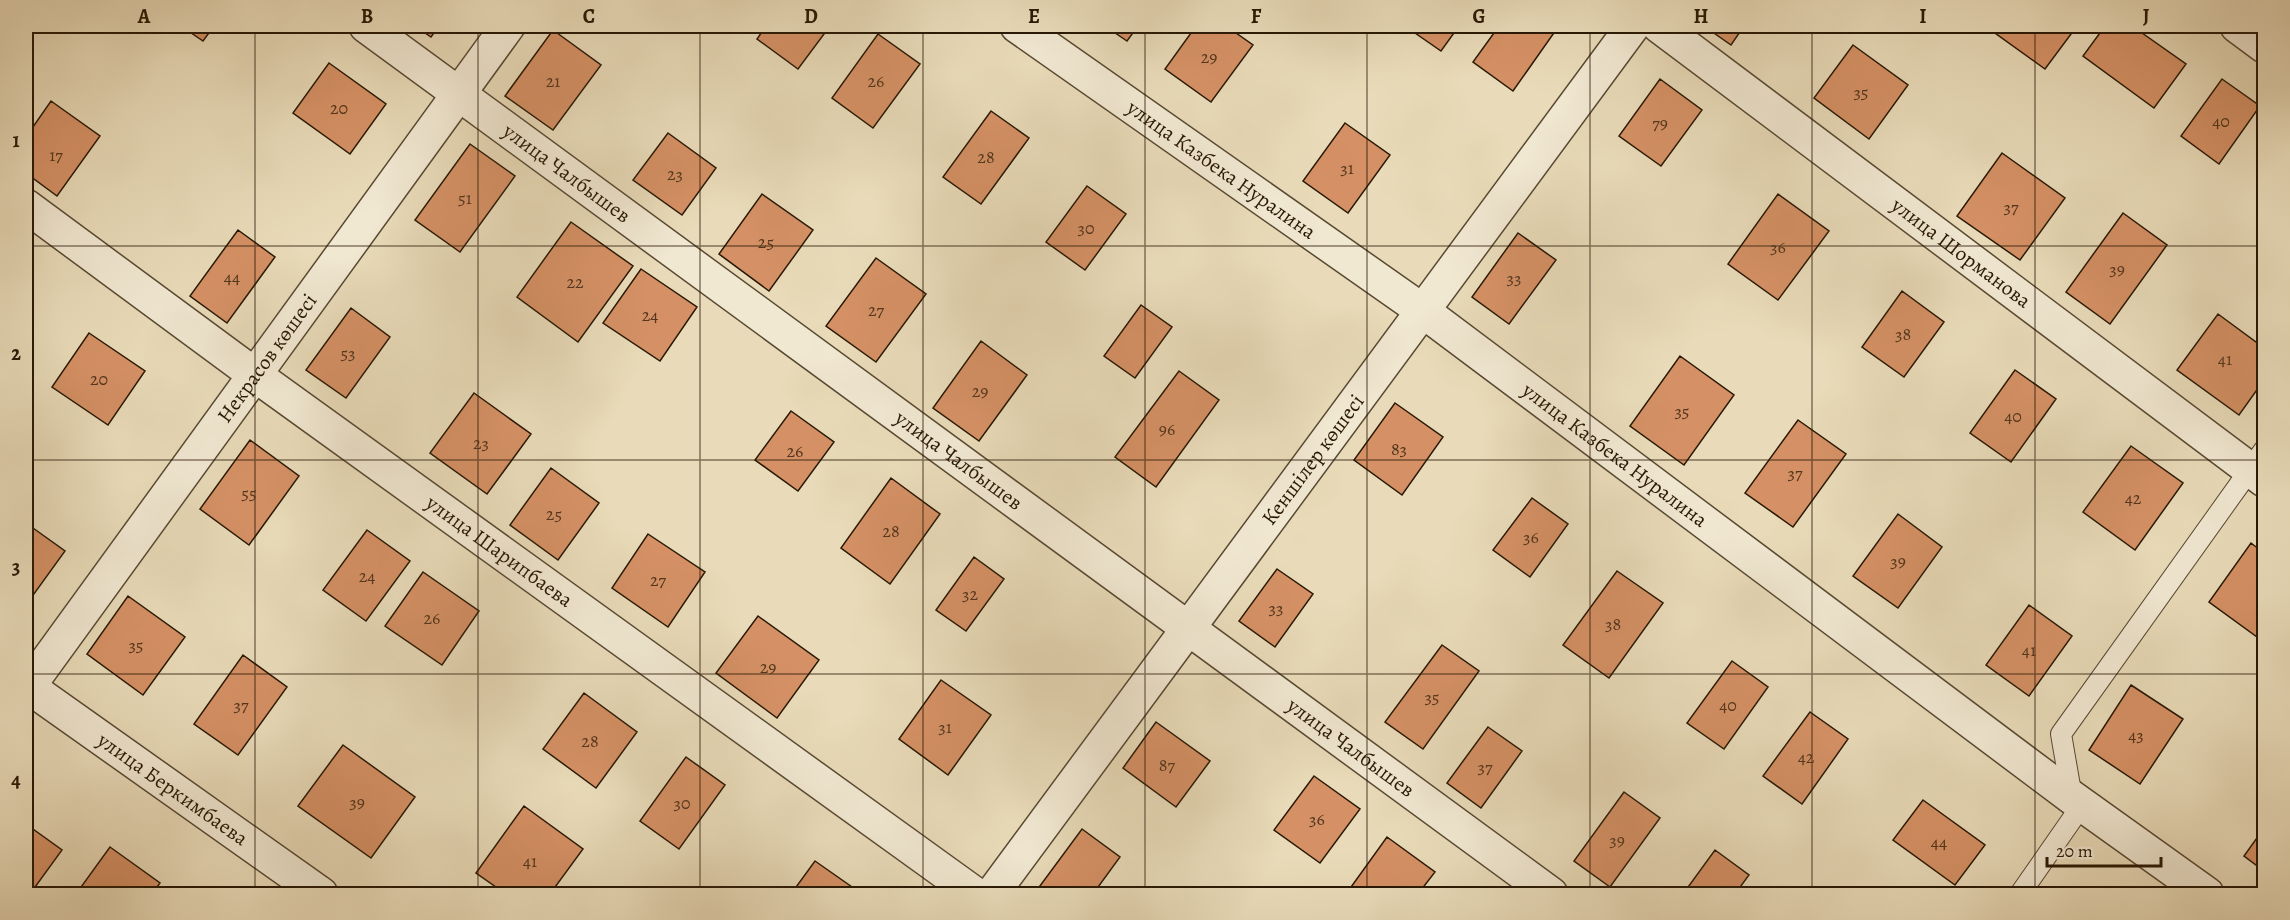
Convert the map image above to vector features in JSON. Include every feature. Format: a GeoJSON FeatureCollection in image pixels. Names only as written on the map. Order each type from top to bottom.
{"type":"FeatureCollection","features":[{"type":"Feature","properties":{"kind":"street","name":"улица Чалбышев"},"geometry":{"type":"LineString","coordinates":[[366,26],[1551,894]]}},
{"type":"Feature","properties":{"kind":"street","name":"Некрасов көшесі"},"geometry":{"type":"LineString","coordinates":[[26,687],[508,26]]}},
{"type":"Feature","properties":{"kind":"street","name":"улица Казбека Нуралина"},"geometry":{"type":"LineString","coordinates":[[1017,26],[1423,310],[2070,796],[2207,894]]}},
{"type":"Feature","properties":{"kind":"street","name":"Кеншілер көшесі"},"geometry":{"type":"LineString","coordinates":[[992,894],[1633,26]]}},
{"type":"Feature","properties":{"kind":"street","name":"улица Шорманова"},"geometry":{"type":"LineString","coordinates":[[1659,26],[2260,466]]}},
{"type":"Feature","properties":{"kind":"street"},"geometry":{"type":"LineString","coordinates":[[2236,26],[2265,46]]}},
{"type":"Feature","properties":{"kind":"street","name":"улица Шарипбаева"},"geometry":{"type":"LineString","coordinates":[[26,206],[255,375],[975,894]]}},
{"type":"Feature","properties":{"kind":"street","name":"улица Беркимбаева"},"geometry":{"type":"LineString","coordinates":[[26,687],[321,894]]}},
{"type":"Feature","properties":{"kind":"lane"},"geometry":{"type":"LineString","coordinates":[[2020,894],[2075,815],[2061,734],[2260,466]]}},
{"type":"Feature","properties":{"kind":"building"},"geometry":{"type":"Polygon","coordinates":[[[181,26],[214,26],[203,41],[181,26]]]}},
{"type":"Feature","properties":{"kind":"building"},"geometry":{"type":"Polygon","coordinates":[[[415,26],[439,26],[431,37],[415,26]]]}},
{"type":"Feature","properties":{"kind":"building"},"geometry":{"type":"Polygon","coordinates":[[[766,26],[830,26],[798,69],[757,39],[766,26]]]}},
{"type":"Feature","properties":{"kind":"building"},"geometry":{"type":"Polygon","coordinates":[[[1105,26],[1138,26],[1127,41],[1105,26]]]}},
{"type":"Feature","properties":{"kind":"building"},"geometry":{"type":"Polygon","coordinates":[[[1196,26],[1226,26],[1253,45],[1211,102],[1165,69],[1196,26]]]}},
{"type":"Feature","properties":{"kind":"building"},"geometry":{"type":"Polygon","coordinates":[[[1405,26],[1459,26],[1441,51],[1405,26]]]}},
{"type":"Feature","properties":{"kind":"building"},"geometry":{"type":"Polygon","coordinates":[[[1499,26],[1550,26],[1556,30],[1513,91],[1473,62],[1499,26]]]}},
{"type":"Feature","properties":{"kind":"building"},"geometry":{"type":"Polygon","coordinates":[[[1704,26],[1744,26],[1731,45],[1704,26]]]}},
{"type":"Feature","properties":{"kind":"building"},"geometry":{"type":"Polygon","coordinates":[[[2001,26],[2077,26],[2045,69],[1995,33],[2001,26]]]}},
{"type":"Feature","properties":{"kind":"building"},"geometry":{"type":"Polygon","coordinates":[[[2105,26],[2132,26],[2186,64],[2154,108],[2083,56],[2105,26]]]}},
{"type":"Feature","properties":{"kind":"building"},"geometry":{"type":"Polygon","coordinates":[[[553,30],[601,65],[553,130],[505,96],[553,30]]]}},
{"type":"Feature","properties":{"kind":"building"},"geometry":{"type":"Polygon","coordinates":[[[878,34],[920,64],[873,128],[832,98],[878,34]]]}},
{"type":"Feature","properties":{"kind":"building"},"geometry":{"type":"Polygon","coordinates":[[[1853,45],[1908,85],[1869,139],[1814,98],[1853,45]]]}},
{"type":"Feature","properties":{"kind":"building"},"geometry":{"type":"Polygon","coordinates":[[[329,63],[386,104],[350,154],[293,113],[329,63]]]}},
{"type":"Feature","properties":{"kind":"building"},"geometry":{"type":"Polygon","coordinates":[[[1660,79],[1702,110],[1661,166],[1619,136],[1660,79]]]}},
{"type":"Feature","properties":{"kind":"building"},"geometry":{"type":"Polygon","coordinates":[[[2222,79],[2260,106],[2219,164],[2181,136],[2222,79]]]}},
{"type":"Feature","properties":{"kind":"building"},"geometry":{"type":"Polygon","coordinates":[[[51,101],[100,136],[57,196],[26,173],[26,137],[51,101]]]}},
{"type":"Feature","properties":{"kind":"building"},"geometry":{"type":"Polygon","coordinates":[[[991,111],[1029,138],[981,204],[943,177],[991,111]]]}},
{"type":"Feature","properties":{"kind":"building"},"geometry":{"type":"Polygon","coordinates":[[[1345,123],[1390,155],[1348,213],[1303,181],[1345,123]]]}},
{"type":"Feature","properties":{"kind":"building"},"geometry":{"type":"Polygon","coordinates":[[[668,133],[716,168],[682,215],[633,180],[668,133]]]}},
{"type":"Feature","properties":{"kind":"building"},"geometry":{"type":"Polygon","coordinates":[[[470,144],[515,176],[460,252],[415,220],[470,144]]]}},
{"type":"Feature","properties":{"kind":"building"},"geometry":{"type":"Polygon","coordinates":[[[2002,153],[2065,198],[2020,260],[1957,216],[2002,153]]]}},
{"type":"Feature","properties":{"kind":"building"},"geometry":{"type":"Polygon","coordinates":[[[1087,186],[1126,214],[1085,270],[1046,242],[1087,186]]]}},
{"type":"Feature","properties":{"kind":"building"},"geometry":{"type":"Polygon","coordinates":[[[762,194],[813,230],[769,291],[719,254],[762,194]]]}},
{"type":"Feature","properties":{"kind":"building"},"geometry":{"type":"Polygon","coordinates":[[[1778,194],[1829,231],[1778,300],[1728,264],[1778,194]]]}},
{"type":"Feature","properties":{"kind":"building"},"geometry":{"type":"Polygon","coordinates":[[[2123,213],[2167,245],[2110,324],[2066,292],[2123,213]]]}},
{"type":"Feature","properties":{"kind":"building"},"geometry":{"type":"Polygon","coordinates":[[[571,222],[633,266],[578,342],[517,297],[571,222]]]}},
{"type":"Feature","properties":{"kind":"building"},"geometry":{"type":"Polygon","coordinates":[[[238,230],[275,257],[227,323],[190,296],[238,230]]]}},
{"type":"Feature","properties":{"kind":"building"},"geometry":{"type":"Polygon","coordinates":[[[1518,233],[1556,260],[1509,324],[1472,297],[1518,233]]]}},
{"type":"Feature","properties":{"kind":"building"},"geometry":{"type":"Polygon","coordinates":[[[876,258],[926,294],[876,362],[826,326],[876,258]]]}},
{"type":"Feature","properties":{"kind":"building"},"geometry":{"type":"Polygon","coordinates":[[[641,269],[697,307],[660,361],[603,323],[641,269]]]}},
{"type":"Feature","properties":{"kind":"building"},"geometry":{"type":"Polygon","coordinates":[[[1902,291],[1944,322],[1904,377],[1862,347],[1902,291]]]}},
{"type":"Feature","properties":{"kind":"building"},"geometry":{"type":"Polygon","coordinates":[[[1141,305],[1172,327],[1135,378],[1104,356],[1141,305]]]}},
{"type":"Feature","properties":{"kind":"building"},"geometry":{"type":"Polygon","coordinates":[[[351,308],[390,337],[346,398],[306,370],[351,308]]]}},
{"type":"Feature","properties":{"kind":"building"},"geometry":{"type":"Polygon","coordinates":[[[2218,314],[2264,348],[2264,380],[2239,415],[2177,370],[2218,314]]]}},
{"type":"Feature","properties":{"kind":"building"},"geometry":{"type":"Polygon","coordinates":[[[89,333],[145,371],[108,425],[52,387],[89,333]]]}},
{"type":"Feature","properties":{"kind":"building"},"geometry":{"type":"Polygon","coordinates":[[[981,341],[1027,375],[979,441],[933,408],[981,341]]]}},
{"type":"Feature","properties":{"kind":"building"},"geometry":{"type":"Polygon","coordinates":[[[1680,356],[1734,395],[1684,465],[1630,426],[1680,356]]]}},
{"type":"Feature","properties":{"kind":"building"},"geometry":{"type":"Polygon","coordinates":[[[2015,370],[2056,399],[2011,462],[1970,433],[2015,370]]]}},
{"type":"Feature","properties":{"kind":"building"},"geometry":{"type":"Polygon","coordinates":[[[1179,371],[1219,400],[1156,487],[1115,457],[1179,371]]]}},
{"type":"Feature","properties":{"kind":"building"},"geometry":{"type":"Polygon","coordinates":[[[474,393],[531,434],[487,494],[430,453],[474,393]]]}},
{"type":"Feature","properties":{"kind":"building"},"geometry":{"type":"Polygon","coordinates":[[[1395,403],[1443,437],[1402,495],[1354,460],[1395,403]]]}},
{"type":"Feature","properties":{"kind":"building"},"geometry":{"type":"Polygon","coordinates":[[[791,411],[834,442],[798,491],[755,460],[791,411]]]}},
{"type":"Feature","properties":{"kind":"building"},"geometry":{"type":"Polygon","coordinates":[[[1798,420],[1846,454],[1793,527],[1745,493],[1798,420]]]}},
{"type":"Feature","properties":{"kind":"building"},"geometry":{"type":"Polygon","coordinates":[[[250,440],[299,476],[249,545],[200,509],[250,440]]]}},
{"type":"Feature","properties":{"kind":"building"},"geometry":{"type":"Polygon","coordinates":[[[2131,446],[2183,483],[2135,550],[2083,512],[2131,446]]]}},
{"type":"Feature","properties":{"kind":"building"},"geometry":{"type":"Polygon","coordinates":[[[551,468],[599,503],[558,560],[510,525],[551,468]]]}},
{"type":"Feature","properties":{"kind":"building"},"geometry":{"type":"Polygon","coordinates":[[[891,478],[940,514],[890,584],[841,548],[891,478]]]}},
{"type":"Feature","properties":{"kind":"building"},"geometry":{"type":"Polygon","coordinates":[[[1532,498],[1568,524],[1530,577],[1493,550],[1532,498]]]}},
{"type":"Feature","properties":{"kind":"building"},"geometry":{"type":"Polygon","coordinates":[[[1898,514],[1942,547],[1898,608],[1853,576],[1898,514]]]}},
{"type":"Feature","properties":{"kind":"building"},"geometry":{"type":"Polygon","coordinates":[[[26,523],[65,551],[26,605],[26,523]]]}},
{"type":"Feature","properties":{"kind":"building"},"geometry":{"type":"Polygon","coordinates":[[[367,530],[410,561],[366,621],[323,590],[367,530]]]}},
{"type":"Feature","properties":{"kind":"building"},"geometry":{"type":"Polygon","coordinates":[[[648,534],[705,572],[668,627],[612,588],[648,534]]]}},
{"type":"Feature","properties":{"kind":"building"},"geometry":{"type":"Polygon","coordinates":[[[2251,543],[2264,553],[2264,642],[2209,602],[2251,543]]]}},
{"type":"Feature","properties":{"kind":"building"},"geometry":{"type":"Polygon","coordinates":[[[974,557],[1004,579],[966,631],[936,610],[974,557]]]}},
{"type":"Feature","properties":{"kind":"building"},"geometry":{"type":"Polygon","coordinates":[[[1277,569],[1313,594],[1275,647],[1239,621],[1277,569]]]}},
{"type":"Feature","properties":{"kind":"building"},"geometry":{"type":"Polygon","coordinates":[[[1617,571],[1663,603],[1609,678],[1563,645],[1617,571]]]}},
{"type":"Feature","properties":{"kind":"building"},"geometry":{"type":"Polygon","coordinates":[[[423,572],[479,611],[442,665],[385,626],[423,572]]]}},
{"type":"Feature","properties":{"kind":"building"},"geometry":{"type":"Polygon","coordinates":[[[128,596],[185,637],[143,695],[87,654],[128,596]]]}},
{"type":"Feature","properties":{"kind":"building"},"geometry":{"type":"Polygon","coordinates":[[[2029,605],[2072,636],[2029,696],[1986,665],[2029,605]]]}},
{"type":"Feature","properties":{"kind":"building"},"geometry":{"type":"Polygon","coordinates":[[[758,616],[819,660],[777,718],[716,673],[758,616]]]}},
{"type":"Feature","properties":{"kind":"building"},"geometry":{"type":"Polygon","coordinates":[[[1442,645],[1479,671],[1423,749],[1385,722],[1442,645]]]}},
{"type":"Feature","properties":{"kind":"building"},"geometry":{"type":"Polygon","coordinates":[[[243,655],[287,687],[238,755],[194,724],[243,655]]]}},
{"type":"Feature","properties":{"kind":"building"},"geometry":{"type":"Polygon","coordinates":[[[1732,661],[1768,687],[1724,749],[1687,723],[1732,661]]]}},
{"type":"Feature","properties":{"kind":"building"},"geometry":{"type":"Polygon","coordinates":[[[941,680],[991,715],[948,775],[899,739],[941,680]]]}},
{"type":"Feature","properties":{"kind":"building"},"geometry":{"type":"Polygon","coordinates":[[[2131,685],[2183,719],[2140,784],[2089,750],[2131,685]]]}},
{"type":"Feature","properties":{"kind":"building"},"geometry":{"type":"Polygon","coordinates":[[[584,693],[637,732],[596,788],[543,749],[584,693]]]}},
{"type":"Feature","properties":{"kind":"building"},"geometry":{"type":"Polygon","coordinates":[[[1810,712],[1848,739],[1802,804],[1763,776],[1810,712]]]}},
{"type":"Feature","properties":{"kind":"building"},"geometry":{"type":"Polygon","coordinates":[[[1156,722],[1210,761],[1176,807],[1123,768],[1156,722]]]}},
{"type":"Feature","properties":{"kind":"building"},"geometry":{"type":"Polygon","coordinates":[[[1488,727],[1522,751],[1481,808],[1447,783],[1488,727]]]}},
{"type":"Feature","properties":{"kind":"building"},"geometry":{"type":"Polygon","coordinates":[[[343,745],[415,797],[371,858],[298,806],[343,745]]]}},
{"type":"Feature","properties":{"kind":"building"},"geometry":{"type":"Polygon","coordinates":[[[686,757],[725,785],[679,849],[640,821],[686,757]]]}},
{"type":"Feature","properties":{"kind":"building"},"geometry":{"type":"Polygon","coordinates":[[[1314,776],[1360,809],[1320,863],[1274,830],[1314,776]]]}},
{"type":"Feature","properties":{"kind":"building"},"geometry":{"type":"Polygon","coordinates":[[[1624,792],[1660,818],[1610,887],[1574,861],[1624,792]]]}},
{"type":"Feature","properties":{"kind":"building"},"geometry":{"type":"Polygon","coordinates":[[[1923,800],[1985,845],[1955,885],[1893,840],[1923,800]]]}},
{"type":"Feature","properties":{"kind":"building"},"geometry":{"type":"Polygon","coordinates":[[[524,806],[583,849],[550,894],[506,894],[476,873],[524,806]]]}},
{"type":"Feature","properties":{"kind":"building"},"geometry":{"type":"Polygon","coordinates":[[[26,824],[62,850],[30,894],[26,894],[26,824]]]}},
{"type":"Feature","properties":{"kind":"building"},"geometry":{"type":"Polygon","coordinates":[[[2264,828],[2264,871],[2244,856],[2264,828]]]}},
{"type":"Feature","properties":{"kind":"building"},"geometry":{"type":"Polygon","coordinates":[[[1082,829],[1120,857],[1093,894],[1034,894],[1082,829]]]}},
{"type":"Feature","properties":{"kind":"building"},"geometry":{"type":"Polygon","coordinates":[[[1387,837],[1435,872],[1418,894],[1346,894],[1387,837]]]}},
{"type":"Feature","properties":{"kind":"building"},"geometry":{"type":"Polygon","coordinates":[[[110,847],[160,883],[152,894],[76,894],[110,847]]]}},
{"type":"Feature","properties":{"kind":"building"},"geometry":{"type":"Polygon","coordinates":[[[1715,850],[1749,875],[1735,894],[1683,894],[1715,850]]]}},
{"type":"Feature","properties":{"kind":"building"},"geometry":{"type":"Polygon","coordinates":[[[815,861],[862,894],[791,894],[815,861]]]}}]}
